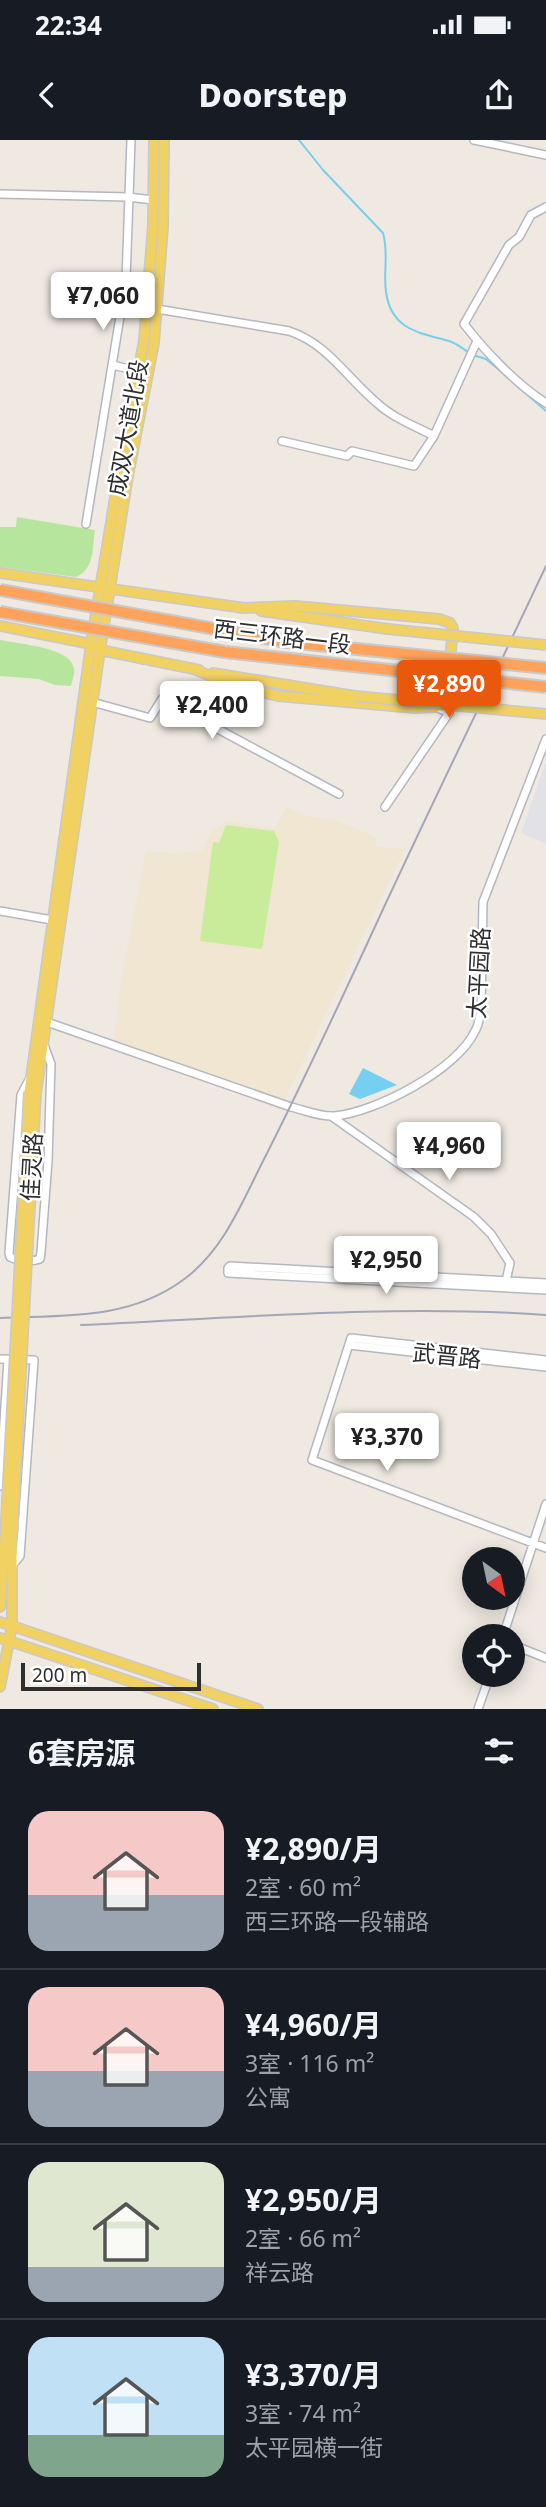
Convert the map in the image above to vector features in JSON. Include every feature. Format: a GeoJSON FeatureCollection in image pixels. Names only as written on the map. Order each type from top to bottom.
{"type":"FeatureCollection","features":[{"type":"Feature","properties":{"kind":"highway","name":"西三环路一段"},"geometry":{"type":"LineString","coordinates":[[0,590],[286,642],[546,668]]}},
{"type":"Feature","properties":{"kind":"highway","name":"西三环路一段"},"geometry":{"type":"LineString","coordinates":[[0,612],[225,652],[546,687]]}},
{"type":"Feature","properties":{"kind":"main road","name":"成双大道北段"},"geometry":{"type":"LineString","coordinates":[[106,589],[154,343],[154,140]]}},
{"type":"Feature","properties":{"kind":"main road","name":"成双大道北段"},"geometry":{"type":"LineString","coordinates":[[106,589],[119,473],[152,308],[163,227],[164,140]]}},
{"type":"Feature","properties":{"kind":"main road"},"geometry":{"type":"LineString","coordinates":[[0,573],[388,629],[546,645]]}},
{"type":"Feature","properties":{"kind":"main road"},"geometry":{"type":"LineString","coordinates":[[96,647],[106,589]]}},
{"type":"Feature","properties":{"kind":"main road"},"geometry":{"type":"LineString","coordinates":[[194,669],[232,685],[278,696],[415,708],[436,707],[446,701],[453,628],[450,623],[295,606],[241,608]]}},
{"type":"Feature","properties":{"kind":"main road"},"geometry":{"type":"LineString","coordinates":[[0,626],[194,669],[355,696],[546,714]]}},
{"type":"Feature","properties":{"kind":"main road","name":"佳灵路"},"geometry":{"type":"LineString","coordinates":[[56,921],[92,702],[96,647]]}},
{"type":"Feature","properties":{"kind":"main road","name":"佳灵路"},"geometry":{"type":"LineString","coordinates":[[32,1092],[30,1080],[96,647]]}},
{"type":"Feature","properties":{"kind":"main road","name":"佳灵路"},"geometry":{"type":"LineString","coordinates":[[0,1607],[9,1538],[32,1092],[42,1040],[41,1020]]}},
{"type":"Feature","properties":{"kind":"main road","name":"佳灵路"},"geometry":{"type":"LineString","coordinates":[[0,1687],[12,1626],[5,1566]]}},
{"type":"Feature","properties":{"kind":"main road"},"geometry":{"type":"LineString","coordinates":[[0,1622],[257,1709]]}},
{"type":"Feature","properties":{"kind":"main road"},"geometry":{"type":"LineString","coordinates":[[0,1638],[213,1709]]}},
{"type":"Feature","properties":{"kind":"street"},"geometry":{"type":"LineString","coordinates":[[86,524],[126,280],[131,140]]}},
{"type":"Feature","properties":{"kind":"street"},"geometry":{"type":"LineString","coordinates":[[474,140],[546,153]]}},
{"type":"Feature","properties":{"kind":"street"},"geometry":{"type":"LineString","coordinates":[[0,194],[153,200]]}},
{"type":"Feature","properties":{"kind":"street"},"geometry":{"type":"LineString","coordinates":[[546,206],[531,215],[520,237],[509,245],[464,324],[477,341],[546,403]]}},
{"type":"Feature","properties":{"kind":"street"},"geometry":{"type":"LineString","coordinates":[[152,308],[289,331],[306,337],[335,358],[380,406],[434,436]]}},
{"type":"Feature","properties":{"kind":"street"},"geometry":{"type":"LineString","coordinates":[[282,441],[347,456],[352,451],[414,466],[434,436],[477,341]]}},
{"type":"Feature","properties":{"kind":"street"},"geometry":{"type":"LineString","coordinates":[[112,365],[138,371]]}},
{"type":"Feature","properties":{"kind":"street"},"geometry":{"type":"LineString","coordinates":[[92,702],[150,718],[162,699],[339,794]]}},
{"type":"Feature","properties":{"kind":"street"},"geometry":{"type":"LineString","coordinates":[[385,807],[449,713],[436,707]]}},
{"type":"Feature","properties":{"kind":"street","name":"太平园路"},"geometry":{"type":"LineString","coordinates":[[41,1020],[291,1107],[331,1116],[345,1114],[415,1087],[440,1070],[475,1033],[481,1004],[483,902],[546,739]]}},
{"type":"Feature","properties":{"kind":"street"},"geometry":{"type":"LineString","coordinates":[[0,911],[56,921]]}},
{"type":"Feature","properties":{"kind":"street"},"geometry":{"type":"LineString","coordinates":[[30,1080],[21,1095],[9,1253],[10,1257],[15,1259],[35,1260],[40,1259],[41,1252],[48,1161],[51,1064],[42,1040]]}},
{"type":"Feature","properties":{"kind":"street"},"geometry":{"type":"LineString","coordinates":[[331,1116],[474,1217],[491,1234],[510,1263],[506,1281]]}},
{"type":"Feature","properties":{"kind":"street"},"geometry":{"type":"LineString","coordinates":[[546,1283],[228,1268],[228,1273],[546,1290]]}},
{"type":"Feature","properties":{"kind":"street"},"geometry":{"type":"LineString","coordinates":[[350,1341],[312,1460],[546,1548]]}},
{"type":"Feature","properties":{"kind":"street","name":"武晋路"},"geometry":{"type":"LineString","coordinates":[[350,1341],[546,1360]]}},
{"type":"Feature","properties":{"kind":"street","name":"武晋路"},"geometry":{"type":"LineString","coordinates":[[350,1341],[546,1367]]}},
{"type":"Feature","properties":{"kind":"street"},"geometry":{"type":"LineString","coordinates":[[0,1486],[4,1363],[34,1360],[20,1556],[5,1566]]}},
{"type":"Feature","properties":{"kind":"street"},"geometry":{"type":"LineString","coordinates":[[507,1624],[546,1504]]}},
{"type":"Feature","properties":{"kind":"street"},"geometry":{"type":"LineString","coordinates":[[525,1650],[546,1658]]}},
{"type":"Feature","properties":{"kind":"street"},"geometry":{"type":"LineString","coordinates":[[478,1709],[486,1687]]}},
{"type":"Feature","properties":{"kind":"shaded area"},"geometry":{"type":"Polygon","coordinates":[[[546,762],[546,844],[521,833],[546,762]]]}},
{"type":"Feature","properties":{"kind":"shaded area"},"geometry":{"type":"Polygon","coordinates":[[[286,807],[310,817],[334,820],[362,831],[376,838],[376,847],[405,849],[284,1101],[114,1041],[121,982],[146,851],[202,851],[212,830],[229,821],[274,829],[286,807]]]}},
{"type":"Feature","properties":{"kind":"green space"},"geometry":{"type":"Polygon","coordinates":[[[17,517],[95,530],[92,557],[87,569],[76,577],[0,567],[0,527],[16,527],[17,517]]]}},
{"type":"Feature","properties":{"kind":"green space"},"geometry":{"type":"Polygon","coordinates":[[[0,640],[43,648],[64,656],[74,669],[71,686],[55,685],[39,679],[0,676],[0,640]]]}},
{"type":"Feature","properties":{"kind":"green space"},"geometry":{"type":"Polygon","coordinates":[[[226,825],[274,831],[279,842],[262,949],[200,941],[213,842],[219,843],[226,825]]]}},
{"type":"Feature","properties":{"kind":"water"},"geometry":{"type":"Polygon","coordinates":[[[363,1068],[397,1085],[360,1099],[349,1094],[363,1068]]]}},
{"type":"Feature","properties":{"kind":"waterway"},"geometry":{"type":"LineString","coordinates":[[299,140],[323,170],[383,233],[386,248],[386,292],[394,315],[408,328],[452,342],[468,352]]}},
{"type":"Feature","properties":{"kind":"waterway"},"geometry":{"type":"LineString","coordinates":[[473,355],[486,359],[509,378]]}},
{"type":"Feature","properties":{"kind":"waterway"},"geometry":{"type":"LineString","coordinates":[[515,384],[546,411]]}},
{"type":"Feature","properties":{"kind":"railway"},"geometry":{"type":"LineString","coordinates":[[0,1318],[95,1313],[141,1302],[183,1280],[197,1269],[220,1242],[303,1081],[546,566]]}},
{"type":"Feature","properties":{"kind":"railway"},"geometry":{"type":"LineString","coordinates":[[81,1325],[372,1311],[546,1315]]}}]}
